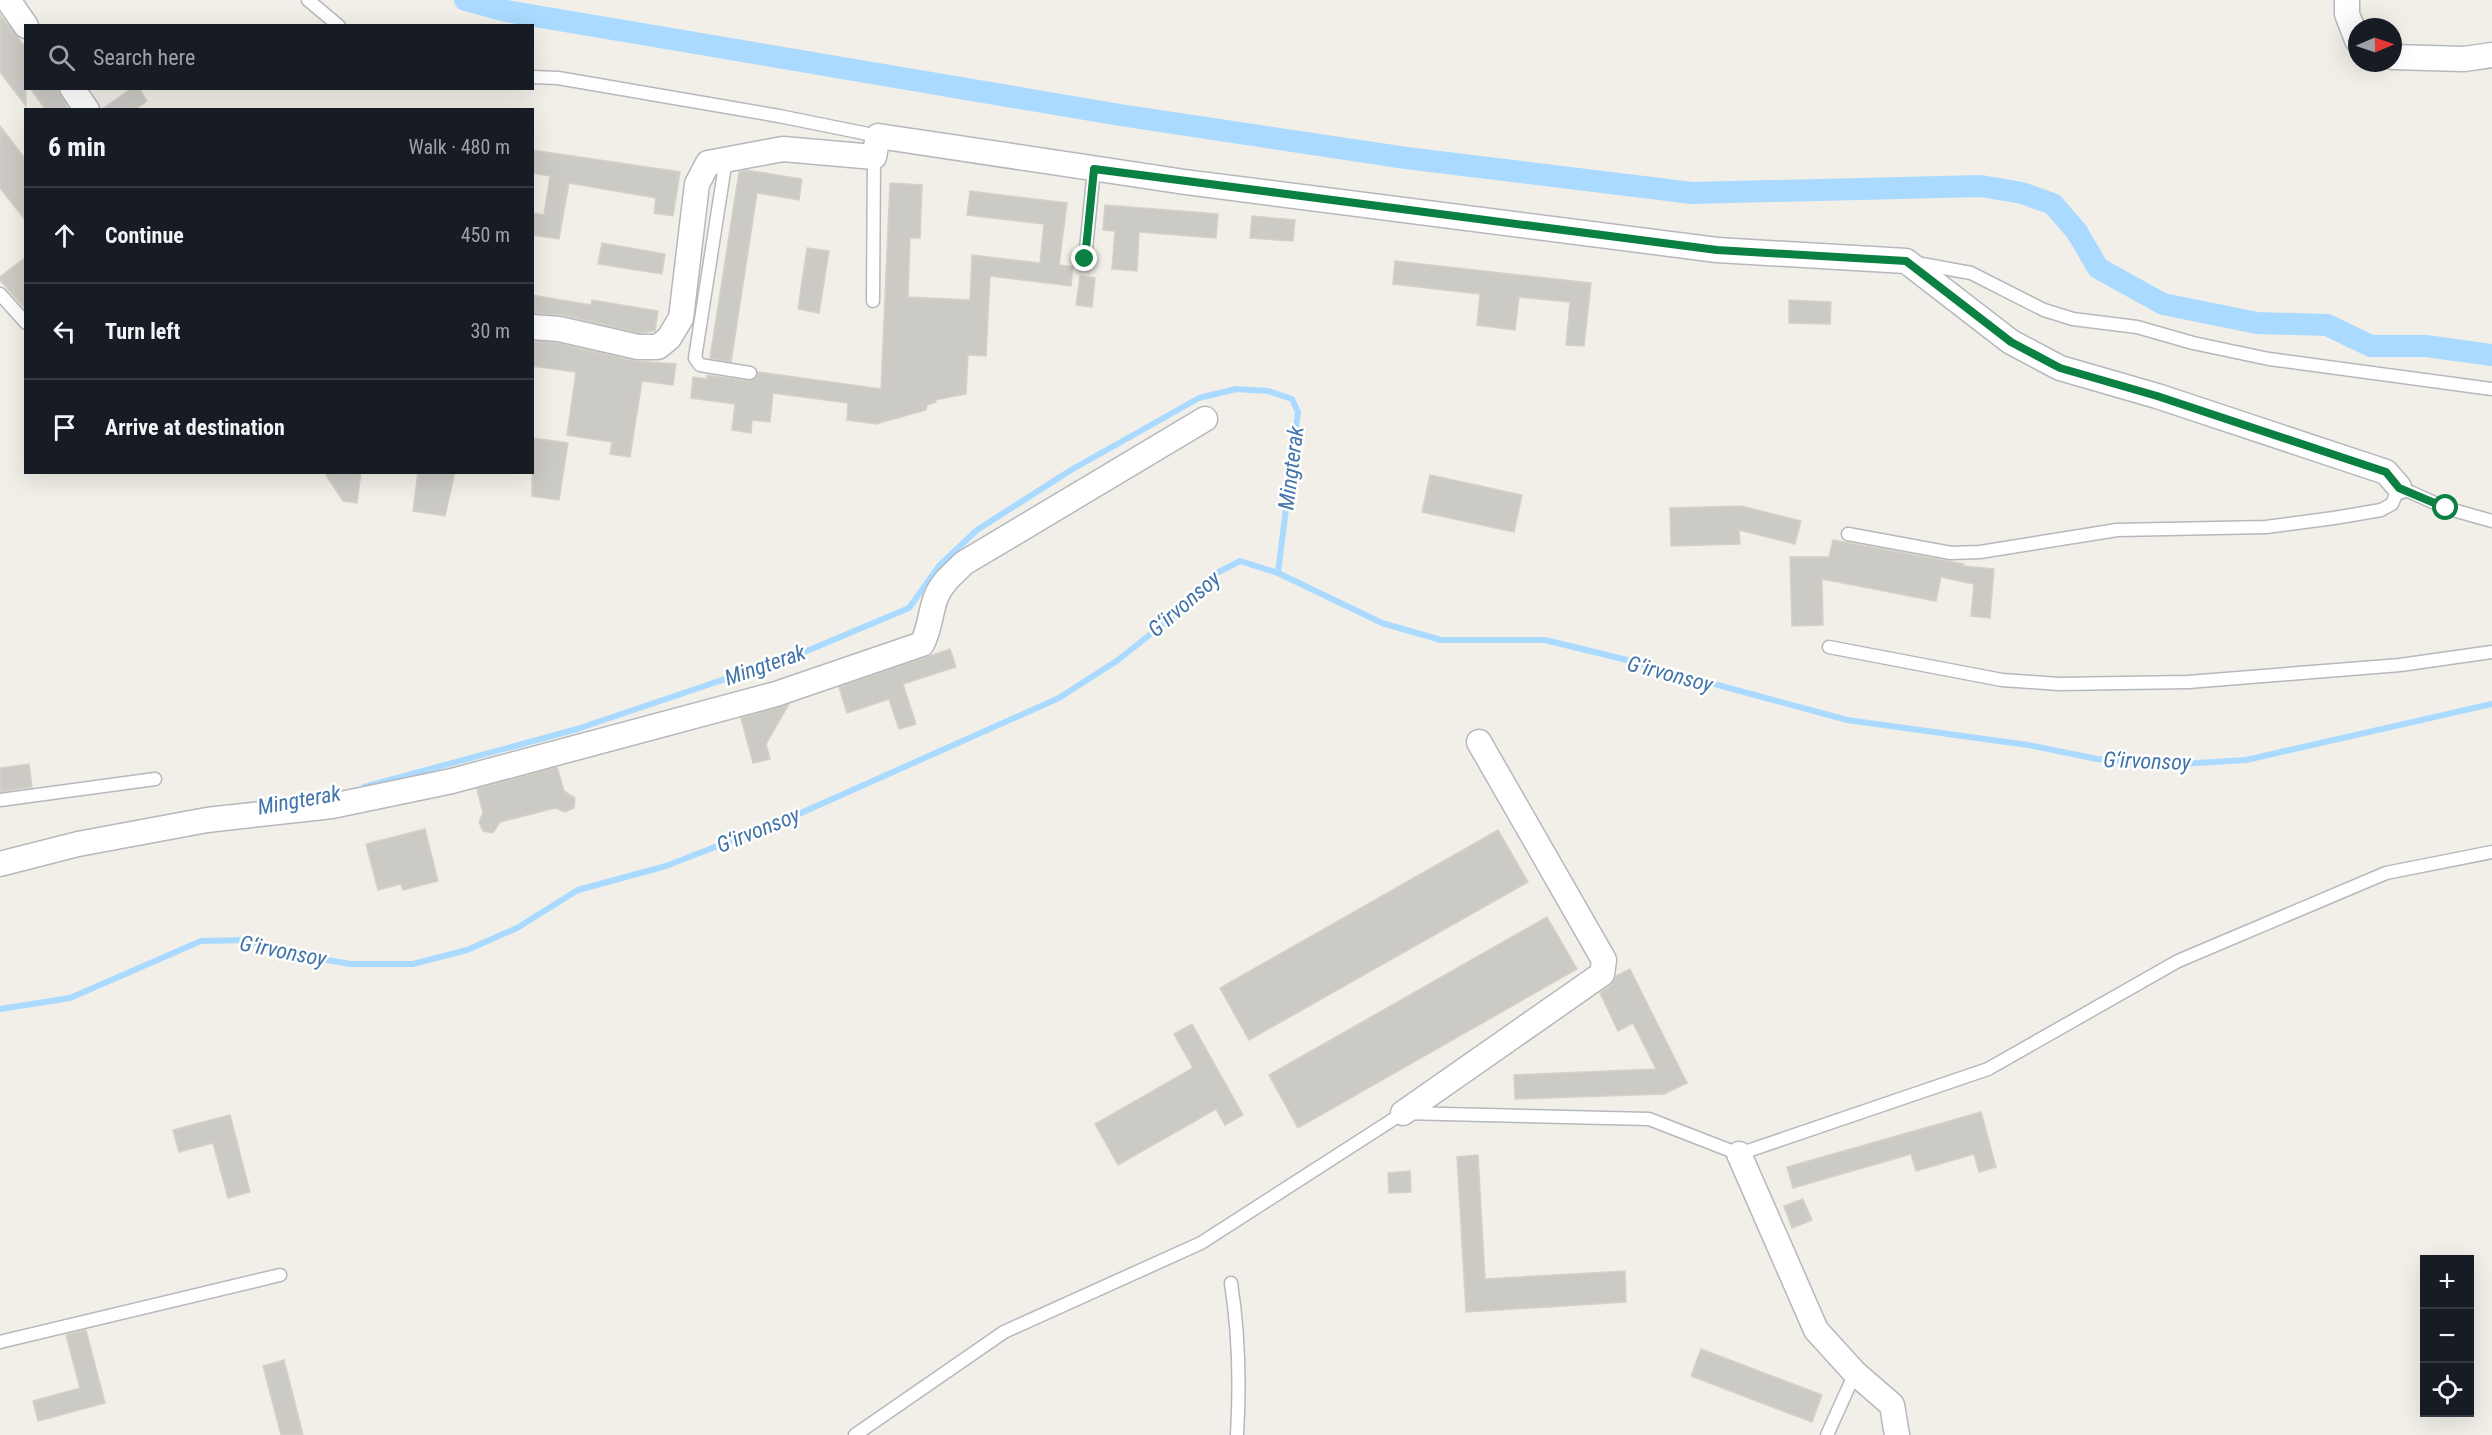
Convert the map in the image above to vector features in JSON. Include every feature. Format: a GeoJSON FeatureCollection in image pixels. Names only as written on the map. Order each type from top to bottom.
{"type":"FeatureCollection","features":[{"type":"Feature","properties":{"kind":"street"},"geometry":{"type":"LineString","coordinates":[[8,0],[25,24]]}},
{"type":"Feature","properties":{"kind":"street"},"geometry":{"type":"LineString","coordinates":[[2347,0],[2349,18]]}},
{"type":"Feature","properties":{"kind":"street"},"geometry":{"type":"LineString","coordinates":[[2402,57],[2464,59],[2492,55]]}},
{"type":"Feature","properties":{"kind":"street"},"geometry":{"type":"LineString","coordinates":[[73,90],[86,108]]}},
{"type":"Feature","properties":{"kind":"street"},"geometry":{"type":"LineString","coordinates":[[534,327],[559,329],[638,347],[658,346],[669,338],[681,318],[697,184],[708,163],[783,149],[876,147],[1094,169],[1717,250],[1906,261],[2011,342],[2060,368],[2157,396],[2386,472],[2399,488]]}},
{"type":"Feature","properties":{"kind":"street"},"geometry":{"type":"LineString","coordinates":[[0,864],[78,844],[207,820],[332,806],[452,781],[776,694],[922,644],[928,632],[940,589],[964,563],[1205,419]]}},
{"type":"Feature","properties":{"kind":"street"},"geometry":{"type":"LineString","coordinates":[[1403,1113],[1602,974],[1604,960],[1479,742]]}},
{"type":"Feature","properties":{"kind":"street"},"geometry":{"type":"LineString","coordinates":[[1739,1154],[1816,1330],[1855,1373],[1892,1405],[1897,1435]]}},
{"type":"Feature","properties":{"kind":"lane"},"geometry":{"type":"LineString","coordinates":[[308,0],[337,24]]}},
{"type":"Feature","properties":{"kind":"lane"},"geometry":{"type":"LineString","coordinates":[[534,76],[558,78],[744,110],[876,147],[873,301]]}},
{"type":"Feature","properties":{"kind":"lane"},"geometry":{"type":"LineString","coordinates":[[726,159],[695,358],[700,365],[750,373]]}},
{"type":"Feature","properties":{"kind":"lane"},"geometry":{"type":"LineString","coordinates":[[1085,259],[1094,169]]}},
{"type":"Feature","properties":{"kind":"lane"},"geometry":{"type":"LineString","coordinates":[[1906,261],[1971,273],[2044,310],[2073,319],[2137,327],[2193,343],[2269,359],[2492,389]]}},
{"type":"Feature","properties":{"kind":"lane"},"geometry":{"type":"LineString","coordinates":[[0,294],[24,321]]}},
{"type":"Feature","properties":{"kind":"lane"},"geometry":{"type":"LineString","coordinates":[[1848,534],[1932,550],[1980,552],[2117,530],[2266,527],[2334,518],[2381,510],[2392,504],[2399,488],[2446,508],[2492,521]]}},
{"type":"Feature","properties":{"kind":"lane"},"geometry":{"type":"LineString","coordinates":[[1829,647],[2002,680],[2059,684],[2188,682],[2400,665],[2492,652]]}},
{"type":"Feature","properties":{"kind":"lane"},"geometry":{"type":"LineString","coordinates":[[0,800],[155,779]]}},
{"type":"Feature","properties":{"kind":"lane"},"geometry":{"type":"LineString","coordinates":[[855,1435],[1004,1332],[1201,1243],[1403,1113],[1649,1119],[1739,1154],[1988,1069],[2178,962],[2386,873],[2492,852]]}},
{"type":"Feature","properties":{"kind":"lane"},"geometry":{"type":"LineString","coordinates":[[0,1342],[280,1275]]}},
{"type":"Feature","properties":{"kind":"lane"},"geometry":{"type":"LineString","coordinates":[[1231,1283],[1237,1322],[1239,1392],[1237,1435]]}},
{"type":"Feature","properties":{"kind":"lane"},"geometry":{"type":"LineString","coordinates":[[1827,1435],[1855,1373]]}},
{"type":"Feature","properties":{"kind":"building"},"geometry":{"type":"Polygon","coordinates":[[[0,15],[24,45],[26,106],[0,72],[0,15]]]}},
{"type":"Feature","properties":{"kind":"building"},"geometry":{"type":"Polygon","coordinates":[[[31,90],[57,90],[68,108],[45,108],[31,90]]]}},
{"type":"Feature","properties":{"kind":"building"},"geometry":{"type":"Polygon","coordinates":[[[129,90],[140,90],[147,101],[137,108],[104,108],[129,90]]]}},
{"type":"Feature","properties":{"kind":"building"},"geometry":{"type":"Polygon","coordinates":[[[0,126],[24,157],[24,218],[0,188],[0,126]]]}},
{"type":"Feature","properties":{"kind":"building"},"geometry":{"type":"Polygon","coordinates":[[[534,150],[680,172],[673,216],[654,213],[656,198],[569,183],[559,239],[534,235],[534,213],[544,215],[550,176],[534,173],[534,150]]]}},
{"type":"Feature","properties":{"kind":"building"},"geometry":{"type":"Polygon","coordinates":[[[746,170],[802,179],[799,200],[757,193],[731,362],[710,358],[739,172],[746,170]]]}},
{"type":"Feature","properties":{"kind":"building"},"geometry":{"type":"Polygon","coordinates":[[[890,183],[922,185],[920,238],[910,238],[908,297],[970,300],[972,255],[1040,263],[1044,224],[967,215],[970,191],[1067,203],[1059,265],[1073,267],[1071,286],[990,276],[986,356],[968,355],[966,394],[935,400],[936,402],[927,405],[926,410],[876,424],[847,420],[848,403],[773,393],[770,422],[752,420],[751,433],[732,430],[735,404],[691,398],[693,377],[707,379],[707,375],[749,381],[756,379],[758,372],[881,389],[890,183]]]}},
{"type":"Feature","properties":{"kind":"building"},"geometry":{"type":"Polygon","coordinates":[[[1105,205],[1218,214],[1216,238],[1139,232],[1137,271],[1112,269],[1115,231],[1103,230],[1105,205]]]}},
{"type":"Feature","properties":{"kind":"building"},"geometry":{"type":"Polygon","coordinates":[[[1252,216],[1295,220],[1293,241],[1250,238],[1252,216]]]}},
{"type":"Feature","properties":{"kind":"building"},"geometry":{"type":"Polygon","coordinates":[[[602,243],[665,254],[662,274],[598,264],[602,243]]]}},
{"type":"Feature","properties":{"kind":"building"},"geometry":{"type":"Polygon","coordinates":[[[807,248],[829,251],[819,313],[798,309],[807,248]]]}},
{"type":"Feature","properties":{"kind":"building"},"geometry":{"type":"Polygon","coordinates":[[[24,259],[24,308],[0,280],[0,277],[24,259]]]}},
{"type":"Feature","properties":{"kind":"building"},"geometry":{"type":"Polygon","coordinates":[[[1395,261],[1591,283],[1584,346],[1566,345],[1570,302],[1519,297],[1515,330],[1477,325],[1480,294],[1393,284],[1395,261]]]}},
{"type":"Feature","properties":{"kind":"building"},"geometry":{"type":"Polygon","coordinates":[[[1080,276],[1095,278],[1092,307],[1076,305],[1080,276]]]}},
{"type":"Feature","properties":{"kind":"building"},"geometry":{"type":"Polygon","coordinates":[[[534,295],[591,305],[592,300],[658,311],[655,331],[640,333],[562,315],[534,313],[534,295]]]}},
{"type":"Feature","properties":{"kind":"building"},"geometry":{"type":"Polygon","coordinates":[[[1789,300],[1831,302],[1830,324],[1789,323],[1789,300]]]}},
{"type":"Feature","properties":{"kind":"building"},"geometry":{"type":"Polygon","coordinates":[[[534,341],[557,343],[635,361],[676,364],[673,385],[642,381],[630,457],[610,454],[612,442],[567,435],[576,372],[534,366],[534,341]]]}},
{"type":"Feature","properties":{"kind":"building"},"geometry":{"type":"Polygon","coordinates":[[[534,438],[568,443],[559,500],[532,496],[534,438]]]}},
{"type":"Feature","properties":{"kind":"building"},"geometry":{"type":"Polygon","coordinates":[[[325,474],[361,474],[357,503],[343,501],[325,474]]]}},
{"type":"Feature","properties":{"kind":"building"},"geometry":{"type":"Polygon","coordinates":[[[418,474],[455,474],[445,516],[413,511],[418,474]]]}},
{"type":"Feature","properties":{"kind":"building"},"geometry":{"type":"Polygon","coordinates":[[[1430,475],[1522,495],[1514,532],[1422,512],[1430,475]]]}},
{"type":"Feature","properties":{"kind":"building"},"geometry":{"type":"Polygon","coordinates":[[[1741,506],[1801,521],[1795,544],[1739,530],[1740,544],[1671,546],[1670,508],[1741,506]]]}},
{"type":"Feature","properties":{"kind":"building"},"geometry":{"type":"Polygon","coordinates":[[[1833,540],[1964,564],[1963,566],[1994,569],[1990,618],[1971,616],[1974,584],[1941,577],[1936,601],[1822,579],[1823,625],[1792,626],[1790,557],[1829,557],[1833,540]]]}},
{"type":"Feature","properties":{"kind":"building"},"geometry":{"type":"Polygon","coordinates":[[[950,649],[956,667],[903,684],[916,724],[899,729],[889,699],[847,713],[839,687],[950,649]]]}},
{"type":"Feature","properties":{"kind":"building"},"geometry":{"type":"Polygon","coordinates":[[[789,704],[766,744],[770,759],[753,763],[741,718],[789,704]]]}},
{"type":"Feature","properties":{"kind":"building"},"geometry":{"type":"Polygon","coordinates":[[[29,764],[32,787],[0,792],[0,768],[29,764]]]}},
{"type":"Feature","properties":{"kind":"building"},"geometry":{"type":"Polygon","coordinates":[[[557,767],[564,791],[575,798],[574,808],[565,812],[555,808],[500,822],[493,833],[483,831],[479,822],[483,813],[477,789],[557,767]]]}},
{"type":"Feature","properties":{"kind":"building"},"geometry":{"type":"Polygon","coordinates":[[[425,829],[438,881],[403,890],[401,884],[378,890],[366,844],[425,829]]]}},
{"type":"Feature","properties":{"kind":"building"},"geometry":{"type":"Polygon","coordinates":[[[1498,830],[1528,882],[1249,1040],[1220,988],[1498,830]]]}},
{"type":"Feature","properties":{"kind":"building"},"geometry":{"type":"Polygon","coordinates":[[[1547,917],[1577,969],[1298,1128],[1269,1075],[1547,917]]]}},
{"type":"Feature","properties":{"kind":"building"},"geometry":{"type":"Polygon","coordinates":[[[1630,969],[1687,1083],[1664,1094],[1515,1099],[1514,1075],[1656,1069],[1633,1023],[1618,1031],[1600,993],[1611,985],[1616,976],[1630,969]]]}},
{"type":"Feature","properties":{"kind":"building"},"geometry":{"type":"Polygon","coordinates":[[[1192,1024],[1243,1115],[1225,1125],[1216,1109],[1118,1165],[1095,1124],[1193,1068],[1174,1034],[1192,1024]]]}},
{"type":"Feature","properties":{"kind":"building"},"geometry":{"type":"Polygon","coordinates":[[[1981,1112],[1996,1167],[1979,1172],[1974,1154],[1916,1171],[1911,1154],[1793,1188],[1787,1167],[1981,1112]]]}},
{"type":"Feature","properties":{"kind":"building"},"geometry":{"type":"Polygon","coordinates":[[[230,1115],[250,1192],[228,1198],[213,1143],[179,1152],[173,1130],[230,1115]]]}},
{"type":"Feature","properties":{"kind":"building"},"geometry":{"type":"Polygon","coordinates":[[[1478,1155],[1485,1279],[1625,1271],[1626,1302],[1466,1312],[1457,1157],[1478,1155]]]}},
{"type":"Feature","properties":{"kind":"building"},"geometry":{"type":"Polygon","coordinates":[[[1410,1171],[1411,1192],[1389,1193],[1388,1173],[1410,1171]]]}},
{"type":"Feature","properties":{"kind":"building"},"geometry":{"type":"Polygon","coordinates":[[[1803,1199],[1812,1220],[1792,1228],[1784,1206],[1803,1199]]]}},
{"type":"Feature","properties":{"kind":"building"},"geometry":{"type":"Polygon","coordinates":[[[86,1330],[105,1403],[38,1421],[33,1401],[80,1388],[66,1335],[86,1330]]]}},
{"type":"Feature","properties":{"kind":"building"},"geometry":{"type":"Polygon","coordinates":[[[1701,1349],[1822,1395],[1812,1422],[1691,1376],[1701,1349]]]}},
{"type":"Feature","properties":{"kind":"building"},"geometry":{"type":"Polygon","coordinates":[[[284,1360],[303,1435],[281,1435],[263,1366],[284,1360]]]}},
{"type":"Feature","properties":{"kind":"waterway"},"geometry":{"type":"LineString","coordinates":[[465,0],[506,11],[1120,115],[1406,158],[1692,193],[1981,186],[2022,193],[2053,204],[2077,232],[2098,268],[2163,304],[2257,323],[2327,325],[2371,346],[2426,346],[2492,355]]}},
{"type":"Feature","properties":{"kind":"waterway","name":"Mingterak"},"geometry":{"type":"LineString","coordinates":[[364,787],[577,729],[802,653],[909,608],[939,566],[977,530],[1071,470],[1199,398],[1236,389],[1268,391],[1292,399],[1298,412],[1278,573]]}},
{"type":"Feature","properties":{"kind":"waterway","name":"G‘irvonsoy"},"geometry":{"type":"LineString","coordinates":[[0,1009],[70,998],[201,941],[247,940],[283,952],[350,964],[413,964],[467,950],[517,928],[578,890],[666,866],[792,817],[1059,698],[1118,660],[1186,606],[1211,576],[1240,561],[1278,573],[1382,623],[1441,640],[1545,640],[1847,720],[2028,745],[2097,759],[2165,765],[2246,760],[2492,704]]}},
{"type":"Feature","properties":{"kind":"route"},"geometry":{"type":"LineString","coordinates":[[1085,259],[1094,169],[1717,250],[1906,261],[2011,342],[2060,368],[2095,380],[2157,396],[2386,472],[2395,480],[2399,488],[2446,508]]}}]}
